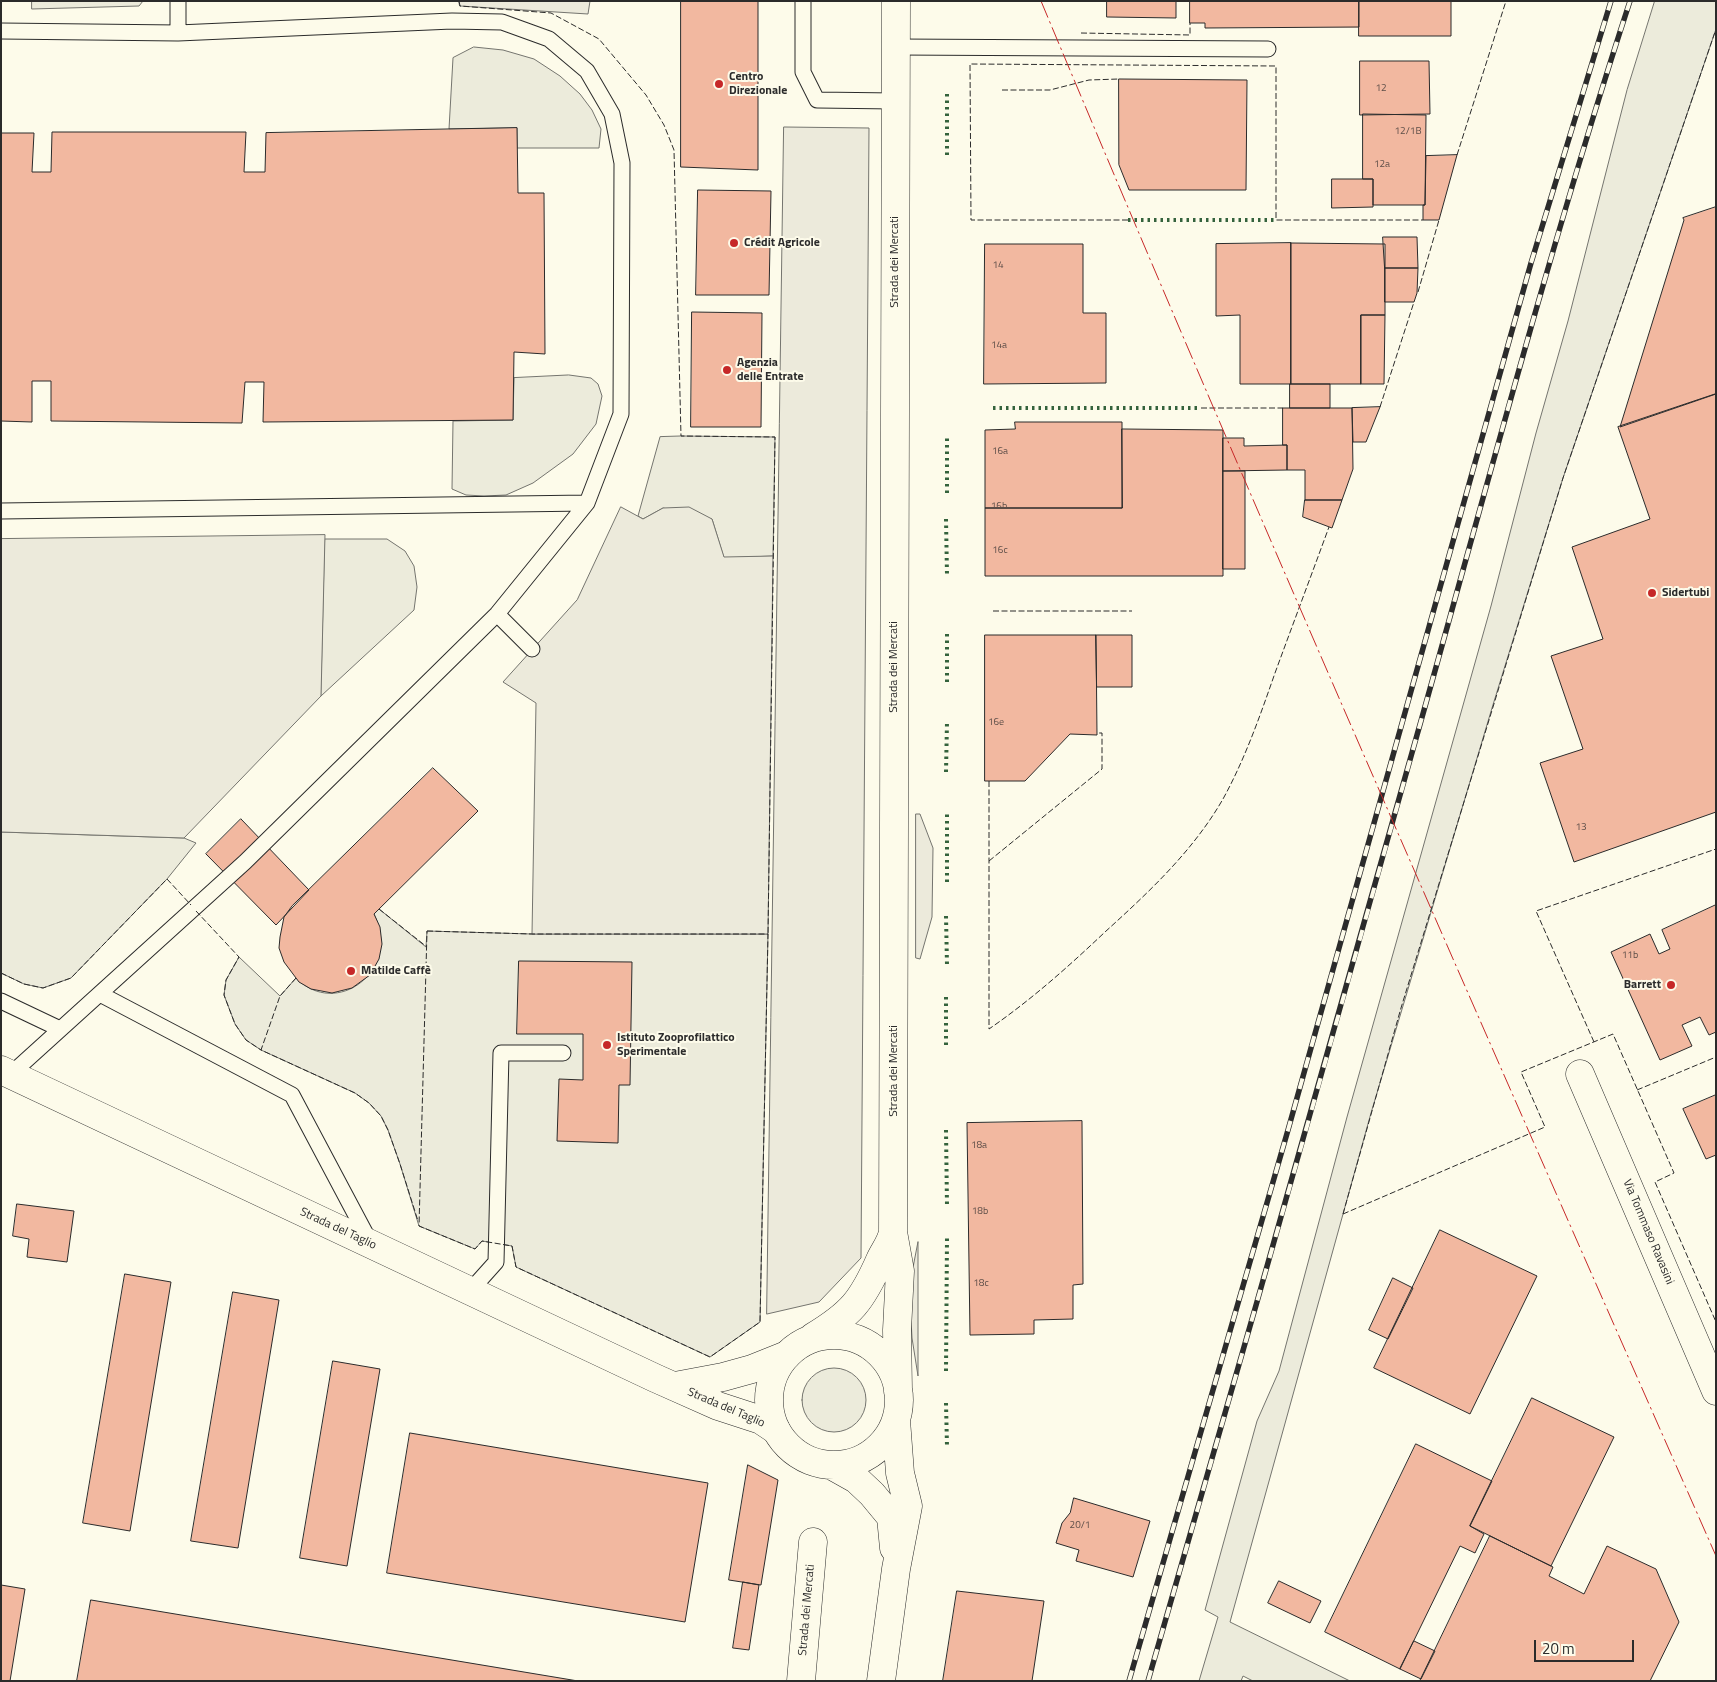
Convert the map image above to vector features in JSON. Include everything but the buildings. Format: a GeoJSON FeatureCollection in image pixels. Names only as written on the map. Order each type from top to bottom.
{"type":"FeatureCollection","features":[{"type":"Feature","properties":{"kind":"street","name":"Strada dei Mercati"},"geometry":{"type":"LineString","coordinates":[[881,1681],[896,1569],[908,1506],[900,1473],[896,1420],[898,1406],[897,1330],[900,1265],[894,1232],[896,1]]}},
{"type":"Feature","properties":{"kind":"street","name":"Strada del Taglio"},"geometry":{"type":"LineString","coordinates":[[6,1072],[655,1378],[718,1406],[761,1420],[776,1430]]}},
{"type":"Feature","properties":{"kind":"street","name":"Via Tommaso Ravasini"},"geometry":{"type":"LineString","coordinates":[[1580,1074],[1716,1391]]}},
{"type":"Feature","properties":{"kind":"street","name":"Strada dei Mercati"},"geometry":{"type":"LineString","coordinates":[[894,1232],[873,1278],[860,1299],[843,1317],[797,1346],[787,1355],[777,1368],[771,1383],[769,1399],[770,1415],[776,1430],[786,1444],[799,1455],[815,1462],[831,1465],[848,1464],[864,1458],[877,1448],[888,1435],[896,1420]]}},
{"type":"Feature","properties":{"kind":"street","name":"Strada dei Mercati"},"geometry":{"type":"LineString","coordinates":[[810,1339],[824,1335],[839,1335],[854,1338],[867,1344],[879,1353],[888,1364],[895,1378],[898,1392]]}},
{"type":"Feature","properties":{"kind":"street","name":"Strada del Taglio"},"geometry":{"type":"LineString","coordinates":[[675,1386],[723,1377],[752,1369],[787,1355]]}},
{"type":"Feature","properties":{"kind":"street","name":"Strada dei Mercati"},"geometry":{"type":"LineString","coordinates":[[831,1465],[856,1479],[872,1494],[891,1517],[896,1569]]}},
{"type":"Feature","properties":{"kind":"street","name":"Strada dei Mercati"},"geometry":{"type":"LineString","coordinates":[[809,1680],[814,1542]]}},
{"type":"Feature","properties":{"kind":"lane"},"geometry":{"type":"LineString","coordinates":[[178,1],[178,33]]}},
{"type":"Feature","properties":{"kind":"lane"},"geometry":{"type":"LineString","coordinates":[[803,1],[803,72],[817,100],[895,100]]}},
{"type":"Feature","properties":{"kind":"lane"},"geometry":{"type":"LineString","coordinates":[[1,30],[178,33],[452,21],[502,22],[549,40],[587,71],[612,114],[622,163],[621,414],[587,503],[497,614],[246,862],[100,994],[6,1072]]}},
{"type":"Feature","properties":{"kind":"lane"},"geometry":{"type":"LineString","coordinates":[[896,47],[1268,49]]}},
{"type":"Feature","properties":{"kind":"lane"},"geometry":{"type":"LineString","coordinates":[[1,511],[587,503]]}},
{"type":"Feature","properties":{"kind":"lane"},"geometry":{"type":"LineString","coordinates":[[497,614],[532,649]]}},
{"type":"Feature","properties":{"kind":"lane"},"geometry":{"type":"LineString","coordinates":[[100,994],[292,1095],[370,1244]]}},
{"type":"Feature","properties":{"kind":"lane"},"geometry":{"type":"LineString","coordinates":[[1,1001],[60,1029]]}},
{"type":"Feature","properties":{"kind":"lane"},"geometry":{"type":"LineString","coordinates":[[470,1291],[496,1262],[501,1053],[563,1053]]}},
{"type":"Feature","properties":{"kind":"shaded area"},"geometry":{"type":"Polygon","coordinates":[[[32,1],[143,1],[139,6],[32,9],[32,1]]]}},
{"type":"Feature","properties":{"kind":"shaded area"},"geometry":{"type":"Polygon","coordinates":[[[459,1],[590,1],[588,14],[460,6],[459,1]]]}},
{"type":"Feature","properties":{"kind":"shaded area"},"geometry":{"type":"Polygon","coordinates":[[[1655,1],[1716,1],[1716,29],[1563,478],[1492,708],[1371,1113],[1230,1622],[1350,1681],[1253,1681],[1243,1676],[1241,1681],[1199,1681],[1218,1617],[1205,1610],[1257,1421],[1279,1371],[1347,1117],[1491,606],[1536,433],[1568,321],[1627,90],[1655,1]]]}},
{"type":"Feature","properties":{"kind":"shaded area"},"geometry":{"type":"Polygon","coordinates":[[[474,47],[503,50],[534,59],[560,76],[580,94],[592,110],[601,129],[599,148],[517,148],[517,128],[449,129],[453,58],[474,47]]]}},
{"type":"Feature","properties":{"kind":"shaded area"},"geometry":{"type":"Polygon","coordinates":[[[784,127],[869,128],[861,1258],[819,1302],[767,1314],[784,127]]]}},
{"type":"Feature","properties":{"kind":"shaded area"},"geometry":{"type":"Polygon","coordinates":[[[569,375],[591,378],[598,384],[602,396],[596,424],[573,454],[533,483],[506,495],[466,495],[452,489],[453,421],[513,420],[514,378],[569,375]]]}},
{"type":"Feature","properties":{"kind":"shaded area"},"geometry":{"type":"Polygon","coordinates":[[[660,437],[775,437],[773,556],[724,558],[712,519],[663,508],[643,519],[638,516],[660,437]]]}},
{"type":"Feature","properties":{"kind":"shaded area"},"geometry":{"type":"Polygon","coordinates":[[[621,507],[643,519],[663,508],[689,507],[712,519],[724,557],[773,556],[768,934],[532,934],[536,703],[503,682],[577,600],[621,507]]]}},
{"type":"Feature","properties":{"kind":"shaded area"},"geometry":{"type":"Polygon","coordinates":[[[325,535],[321,696],[184,838],[1,832],[1,539],[325,535]]]}},
{"type":"Feature","properties":{"kind":"shaded area"},"geometry":{"type":"Polygon","coordinates":[[[325,539],[387,539],[405,551],[414,566],[417,587],[414,610],[321,696],[325,539]]]}},
{"type":"Feature","properties":{"kind":"shaded area"},"geometry":{"type":"Polygon","coordinates":[[[916,814],[920,814],[933,848],[932,917],[920,959],[916,958],[916,814]]]}},
{"type":"Feature","properties":{"kind":"shaded area"},"geometry":{"type":"Polygon","coordinates":[[[1,832],[184,838],[196,843],[167,879],[71,978],[43,988],[24,984],[1,973],[1,832]]]}},
{"type":"Feature","properties":{"kind":"shaded area"},"geometry":{"type":"Polygon","coordinates":[[[379,909],[426,947],[427,931],[532,934],[768,934],[760,1322],[710,1357],[516,1267],[512,1246],[482,1241],[475,1249],[419,1226],[388,1130],[381,1116],[369,1103],[355,1093],[261,1050],[246,1040],[235,1024],[224,995],[226,980],[239,957],[280,996],[296,978],[312,989],[329,993],[346,991],[360,983],[372,970],[379,954],[380,935],[374,914],[379,909]]]}},
{"type":"Feature","properties":{"kind":"shaded area"},"geometry":{"type":"Polygon","coordinates":[[[918,1242],[918,1376],[912,1338],[910,1301],[912,1273],[918,1242]]]}},
{"type":"Feature","properties":{"kind":"shaded area"},"geometry":{"type":"Polygon","coordinates":[[[834,1368],[846,1371],[857,1377],[863,1388],[866,1400],[863,1412],[857,1423],[846,1429],[834,1432],[822,1429],[811,1423],[805,1412],[802,1400],[805,1388],[811,1377],[822,1371],[834,1368]]]}},
{"type":"Feature","properties":{"kind":"railway"},"geometry":{"type":"LineString","coordinates":[[1129,1681],[1288,1130],[1531,263],[1611,1]]}},
{"type":"Feature","properties":{"kind":"railway"},"geometry":{"type":"LineString","coordinates":[[1148,1681],[1250,1327],[1546,275],[1630,1]]}},
{"type":"Feature","properties":{"kind":"hedge"},"geometry":{"type":"LineString","coordinates":[[947,94],[947,155]]}},
{"type":"Feature","properties":{"kind":"hedge"},"geometry":{"type":"LineString","coordinates":[[1128,220],[1276,220]]}},
{"type":"Feature","properties":{"kind":"hedge"},"geometry":{"type":"LineString","coordinates":[[993,408],[1201,408]]}},
{"type":"Feature","properties":{"kind":"hedge"},"geometry":{"type":"LineString","coordinates":[[947,437],[947,493]]}},
{"type":"Feature","properties":{"kind":"hedge"},"geometry":{"type":"LineString","coordinates":[[946,519],[947,575]]}},
{"type":"Feature","properties":{"kind":"hedge"},"geometry":{"type":"LineString","coordinates":[[947,630],[947,682]]}},
{"type":"Feature","properties":{"kind":"hedge"},"geometry":{"type":"LineString","coordinates":[[946,772],[947,722]]}},
{"type":"Feature","properties":{"kind":"hedge"},"geometry":{"type":"LineString","coordinates":[[947,811],[947,882]]}},
{"type":"Feature","properties":{"kind":"hedge"},"geometry":{"type":"LineString","coordinates":[[946,916],[947,965]]}},
{"type":"Feature","properties":{"kind":"hedge"},"geometry":{"type":"LineString","coordinates":[[946,996],[946,1045]]}},
{"type":"Feature","properties":{"kind":"hedge"},"geometry":{"type":"LineString","coordinates":[[946,1130],[947,1206]]}},
{"type":"Feature","properties":{"kind":"hedge"},"geometry":{"type":"LineString","coordinates":[[946,1371],[947,1238]]}},
{"type":"Feature","properties":{"kind":"hedge"},"geometry":{"type":"LineString","coordinates":[[946,1403],[947,1446]]}},
{"type":"Feature","properties":{"kind":"fence"},"geometry":{"type":"LineString","coordinates":[[459,1],[460,6],[551,13],[599,39],[646,95],[664,125],[674,150],[681,436],[775,437],[768,934]]}},
{"type":"Feature","properties":{"kind":"fence"},"geometry":{"type":"LineString","coordinates":[[1457,155],[1506,1]]}},
{"type":"Feature","properties":{"kind":"fence"},"geometry":{"type":"LineString","coordinates":[[1081,33],[1190,35],[1190,23]]}},
{"type":"Feature","properties":{"kind":"fence"},"geometry":{"type":"LineString","coordinates":[[1343,1214],[1401,1008],[1563,478],[1716,29]]}},
{"type":"Feature","properties":{"kind":"fence"},"geometry":{"type":"LineString","coordinates":[[1128,220],[971,220],[970,64],[1276,66],[1276,220],[1423,220]]}},
{"type":"Feature","properties":{"kind":"fence"},"geometry":{"type":"LineString","coordinates":[[1002,90],[1050,90],[1089,80],[1119,79]]}},
{"type":"Feature","properties":{"kind":"fence"},"geometry":{"type":"LineString","coordinates":[[1418,292],[1439,220]]}},
{"type":"Feature","properties":{"kind":"fence"},"geometry":{"type":"LineString","coordinates":[[1380,407],[1414,302]]}},
{"type":"Feature","properties":{"kind":"fence"},"geometry":{"type":"LineString","coordinates":[[1201,408],[1283,408]]}},
{"type":"Feature","properties":{"kind":"fence"},"geometry":{"type":"LineString","coordinates":[[989,781],[989,1029],[1049,983],[1138,902],[1184,853],[1211,818],[1231,784],[1252,737],[1329,527]]}},
{"type":"Feature","properties":{"kind":"fence"},"geometry":{"type":"LineString","coordinates":[[993,611],[1132,611]]}},
{"type":"Feature","properties":{"kind":"fence"},"geometry":{"type":"LineString","coordinates":[[989,861],[1102,769],[1102,733],[1097,733]]}},
{"type":"Feature","properties":{"kind":"fence"},"geometry":{"type":"LineString","coordinates":[[1594,1042],[1536,911],[1716,849]]}},
{"type":"Feature","properties":{"kind":"fence"},"geometry":{"type":"LineString","coordinates":[[1,973],[24,984],[43,988],[71,978],[167,879],[191,905]]}},
{"type":"Feature","properties":{"kind":"fence"},"geometry":{"type":"LineString","coordinates":[[379,909],[427,947]]}},
{"type":"Feature","properties":{"kind":"fence"},"geometry":{"type":"LineString","coordinates":[[196,911],[239,957],[226,980],[224,995],[235,1024],[246,1040],[261,1050]]}},
{"type":"Feature","properties":{"kind":"fence"},"geometry":{"type":"LineString","coordinates":[[427,931],[532,934],[768,934],[760,1322],[710,1357],[516,1267],[512,1246],[482,1241],[475,1249],[419,1226],[427,931]]}},
{"type":"Feature","properties":{"kind":"fence"},"geometry":{"type":"LineString","coordinates":[[296,978],[280,996],[261,1050],[355,1093],[369,1103],[381,1116],[400,1164],[418,1221]]}},
{"type":"Feature","properties":{"kind":"fence"},"geometry":{"type":"LineString","coordinates":[[1343,1214],[1545,1127],[1521,1072],[1613,1034],[1674,1173],[1655,1182],[1716,1322]]}},
{"type":"Feature","properties":{"kind":"fence"},"geometry":{"type":"LineString","coordinates":[[1637,1090],[1716,1057]]}},
{"type":"Feature","properties":{"kind":"power"},"geometry":{"type":"LineString","coordinates":[[1041,1],[1290,586],[1716,1556]]}},
{"type":"Feature","properties":{"kind":"place","name":"Centro Direzionale"},"geometry":{"type":"Point","coordinates":[719,84]}},
{"type":"Feature","properties":{"kind":"place","name":"Crédit Agricole"},"geometry":{"type":"Point","coordinates":[734,243]}},
{"type":"Feature","properties":{"kind":"place","name":"Agenzia delle Entrate"},"geometry":{"type":"Point","coordinates":[727,370]}},
{"type":"Feature","properties":{"kind":"place","name":"Sidertubi"},"geometry":{"type":"Point","coordinates":[1652,593]}},
{"type":"Feature","properties":{"kind":"place","name":"Matilde Caffè"},"geometry":{"type":"Point","coordinates":[351,971]}},
{"type":"Feature","properties":{"kind":"place","name":"Barrett"},"geometry":{"type":"Point","coordinates":[1671,985]}},
{"type":"Feature","properties":{"kind":"place","name":"Istituto Zooprofilattico Sperimentale"},"geometry":{"type":"Point","coordinates":[607,1045]}}]}
